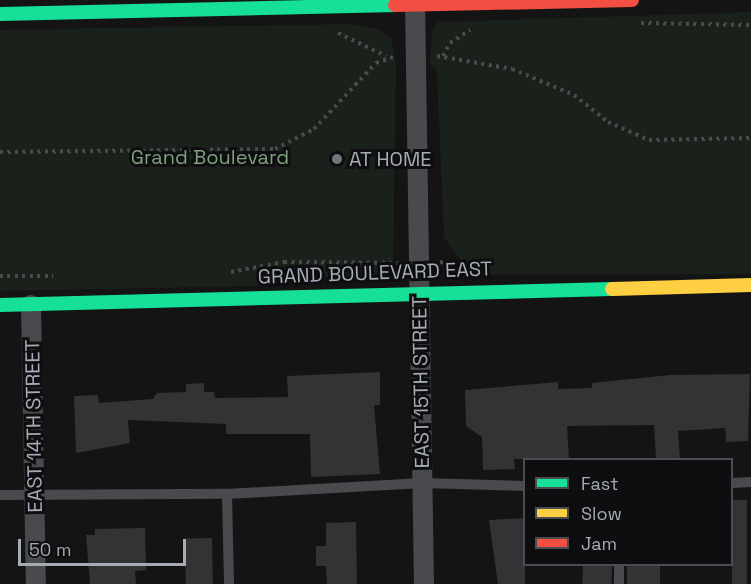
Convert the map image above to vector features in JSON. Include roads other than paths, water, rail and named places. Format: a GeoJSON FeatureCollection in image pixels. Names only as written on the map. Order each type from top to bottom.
{"type":"FeatureCollection","features":[{"type":"Feature","properties":{"kind":"main road"},"geometry":{"type":"LineString","coordinates":[[0,14],[415,2],[632,0]]}},
{"type":"Feature","properties":{"kind":"main road","name":"GRAND BOULEVARD EAST"},"geometry":{"type":"LineString","coordinates":[[0,305],[419,290],[751,285]]}},
{"type":"Feature","properties":{"kind":"street","name":"EAST 15TH STREET"},"geometry":{"type":"LineString","coordinates":[[415,2],[424,584]]}},
{"type":"Feature","properties":{"kind":"street","name":"EAST 14TH STREET"},"geometry":{"type":"LineString","coordinates":[[31,305],[36,584]]}},
{"type":"Feature","properties":{"kind":"lane"},"geometry":{"type":"LineString","coordinates":[[733,483],[751,482]]}},
{"type":"Feature","properties":{"kind":"lane"},"geometry":{"type":"LineString","coordinates":[[0,495],[227,494],[423,483],[523,486]]}},
{"type":"Feature","properties":{"kind":"lane"},"geometry":{"type":"LineString","coordinates":[[227,494],[229,584]]}},
{"type":"Feature","properties":{"kind":"lane"},"geometry":{"type":"LineString","coordinates":[[619,566],[619,584]]}},
{"type":"Feature","properties":{"kind":"place","name":"AT HOME"},"geometry":{"type":"Point","coordinates":[337,159]}},
{"type":"Feature","properties":{"kind":"park label","name":"Grand Boulevard"},"geometry":{"type":"Point","coordinates":[210,157]}}]}
